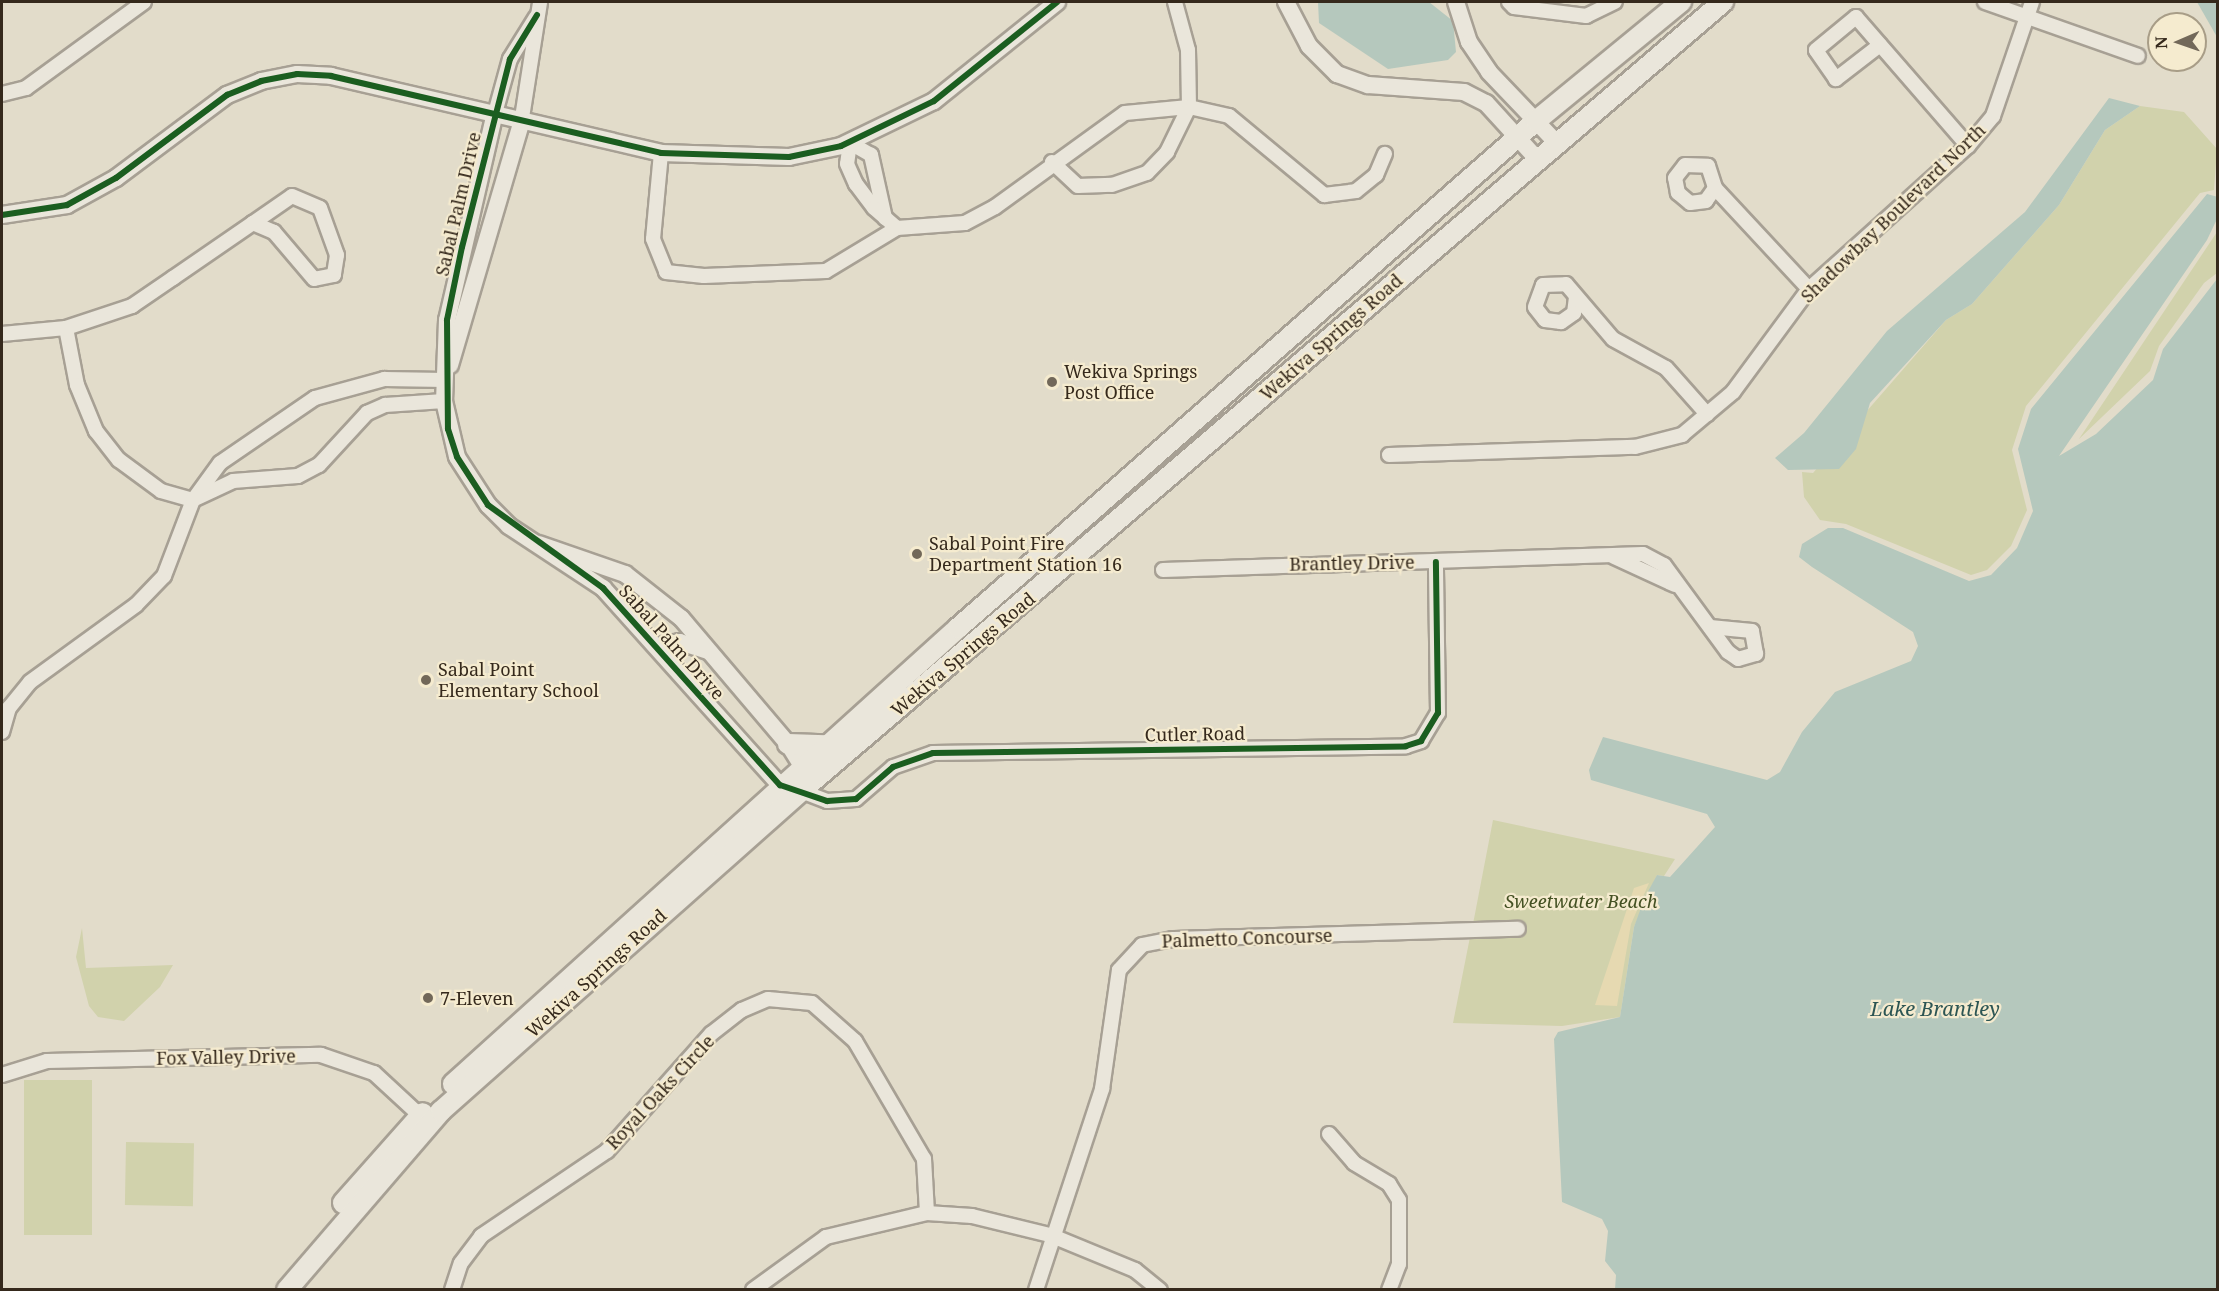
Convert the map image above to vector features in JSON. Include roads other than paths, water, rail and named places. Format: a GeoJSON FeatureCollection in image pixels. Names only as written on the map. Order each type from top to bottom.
{"type":"FeatureCollection","features":[{"type":"Feature","properties":{"kind":"main road","name":"Wekiva Springs Road"},"geometry":{"type":"LineString","coordinates":[[274,1290],[424,1120],[780,785],[1517,137],[1680,2]]}},
{"type":"Feature","properties":{"kind":"main road","name":"Wekiva Springs Road"},"geometry":{"type":"LineString","coordinates":[[287,1290],[424,1120],[801,791],[974,647],[1555,141],[1723,2]]}},
{"type":"Feature","properties":{"kind":"main road"},"geometry":{"type":"LineString","coordinates":[[1080,523],[1096,540]]}},
{"type":"Feature","properties":{"kind":"main road"},"geometry":{"type":"LineString","coordinates":[[958,628],[974,647]]}},
{"type":"Feature","properties":{"kind":"main road"},"geometry":{"type":"LineString","coordinates":[[788,744],[809,749],[825,745]]}},
{"type":"Feature","properties":{"kind":"street"},"geometry":{"type":"LineString","coordinates":[[2,94],[26,88],[144,2]]}},
{"type":"Feature","properties":{"kind":"street","name":"Sabal Palm Drive"},"geometry":{"type":"LineString","coordinates":[[2,215],[43,211],[100,189],[198,112],[261,81],[331,76],[521,124],[661,153],[789,157],[850,142],[934,101],[1057,2]]}},
{"type":"Feature","properties":{"kind":"street"},"geometry":{"type":"LineString","coordinates":[[1052,162],[1078,186],[1112,185],[1147,173],[1167,152],[1189,107],[1188,50],[1175,2]]}},
{"type":"Feature","properties":{"kind":"street"},"geometry":{"type":"LineString","coordinates":[[1286,2],[1309,46],[1336,75],[1368,85],[1464,92],[1486,103],[1536,158]]}},
{"type":"Feature","properties":{"kind":"street"},"geometry":{"type":"LineString","coordinates":[[1456,2],[1470,42],[1489,72],[1555,141]]}},
{"type":"Feature","properties":{"kind":"street"},"geometry":{"type":"LineString","coordinates":[[1509,2],[1586,16],[1615,2]]}},
{"type":"Feature","properties":{"kind":"street"},"geometry":{"type":"LineString","coordinates":[[1985,2],[2026,19],[2138,56]]}},
{"type":"Feature","properties":{"kind":"street","name":"Shadowbay Boulevard North"},"geometry":{"type":"LineString","coordinates":[[1389,455],[1635,447],[1682,435],[1748,375],[1809,289],[1968,146],[1993,116],[2032,2]]}},
{"type":"Feature","properties":{"kind":"street"},"geometry":{"type":"LineString","coordinates":[[494,117],[510,58],[538,8]]}},
{"type":"Feature","properties":{"kind":"street"},"geometry":{"type":"LineString","coordinates":[[521,124],[538,8]]}},
{"type":"Feature","properties":{"kind":"street"},"geometry":{"type":"LineString","coordinates":[[1880,45],[1836,80],[1816,50],[1856,17],[1968,146]]}},
{"type":"Feature","properties":{"kind":"street"},"geometry":{"type":"LineString","coordinates":[[661,153],[653,239],[666,272],[704,276],[826,272],[897,228],[964,223],[1024,189],[1052,162],[1125,112],[1189,107],[1229,116],[1324,195],[1356,191],[1376,174],[1385,154]]}},
{"type":"Feature","properties":{"kind":"street","name":"Sabal Palm Drive"},"geometry":{"type":"LineString","coordinates":[[494,117],[447,320],[444,400],[457,457],[472,485],[509,526],[603,588],[780,785]]}},
{"type":"Feature","properties":{"kind":"street","name":"Sabal Palm Drive"},"geometry":{"type":"LineString","coordinates":[[445,380],[486,259],[521,124]]}},
{"type":"Feature","properties":{"kind":"street"},"geometry":{"type":"LineString","coordinates":[[885,218],[871,155],[850,142],[847,164],[856,183],[885,218],[897,228]]}},
{"type":"Feature","properties":{"kind":"street"},"geometry":{"type":"LineString","coordinates":[[1715,188],[1809,289]]}},
{"type":"Feature","properties":{"kind":"street"},"geometry":{"type":"LineString","coordinates":[[2,334],[66,328],[132,306],[292,196],[313,201],[337,255],[334,275],[314,279],[274,232],[253,223]]}},
{"type":"Feature","properties":{"kind":"street"},"geometry":{"type":"LineString","coordinates":[[1576,297],[1626,350],[1666,368],[1707,414]]}},
{"type":"Feature","properties":{"kind":"street"},"geometry":{"type":"LineString","coordinates":[[66,328],[77,384],[96,431],[119,460],[160,491],[193,500],[233,481],[298,476],[319,465],[350,426],[385,405],[444,400]]}},
{"type":"Feature","properties":{"kind":"street"},"geometry":{"type":"LineString","coordinates":[[2,732],[9,708],[30,682],[136,605],[164,576],[193,500],[220,463],[315,398],[384,379],[445,380]]}},
{"type":"Feature","properties":{"kind":"street","name":"Sabal Palm Drive"},"geometry":{"type":"LineString","coordinates":[[539,544],[625,574],[681,618],[788,744],[802,765]]}},
{"type":"Feature","properties":{"kind":"street","name":"Brantley Drive"},"geometry":{"type":"LineString","coordinates":[[1163,570],[1614,557],[1641,561],[1677,586],[1710,627]]}},
{"type":"Feature","properties":{"kind":"street","name":"Cutler Road"},"geometry":{"type":"LineString","coordinates":[[801,791],[827,801],[856,799],[893,767],[933,753],[1406,746],[1420,741],[1438,713],[1436,562]]}},
{"type":"Feature","properties":{"kind":"street"},"geometry":{"type":"LineString","coordinates":[[657,646],[695,644],[713,653]]}},
{"type":"Feature","properties":{"kind":"street"},"geometry":{"type":"LineString","coordinates":[[780,785],[801,791],[802,765]]}},
{"type":"Feature","properties":{"kind":"street","name":"Palmetto Concourse"},"geometry":{"type":"LineString","coordinates":[[1036,1290],[1050,1235],[1102,1089],[1119,970],[1142,945],[1173,939],[1518,929]]}},
{"type":"Feature","properties":{"kind":"street","name":"Royal Oaks Circle"},"geometry":{"type":"LineString","coordinates":[[452,1290],[461,1263],[481,1236],[607,1150],[711,1034],[742,1010],[768,999],[812,1003],[855,1041],[924,1159],[927,1213]]}},
{"type":"Feature","properties":{"kind":"street","name":"Fox Valley Drive"},"geometry":{"type":"LineString","coordinates":[[2,1075],[47,1061],[321,1055],[374,1073],[424,1120]]}},
{"type":"Feature","properties":{"kind":"street"},"geometry":{"type":"LineString","coordinates":[[1329,1134],[1354,1163],[1389,1184],[1399,1200],[1399,1264],[1389,1290]]}},
{"type":"Feature","properties":{"kind":"street"},"geometry":{"type":"LineString","coordinates":[[753,1290],[826,1237],[927,1213],[972,1216],[1050,1235],[1136,1270],[1160,1290]]}},
{"type":"Feature","properties":{"kind":"water"},"geometry":{"type":"Polygon","coordinates":[[[1318,2],[1429,2],[1453,21],[1456,52],[1448,60],[1388,69],[1319,23],[1318,2]]]}},
{"type":"Feature","properties":{"kind":"water"},"geometry":{"type":"Polygon","coordinates":[[[2197,2],[2217,2],[2217,37],[2207,20],[2207,12],[2203,12],[2197,2]]]}},
{"type":"Feature","properties":{"kind":"water"},"geometry":{"type":"Polygon","coordinates":[[[2109,98],[2140,106],[2105,130],[2059,205],[1972,304],[1946,320],[1870,403],[1856,449],[1839,469],[1788,470],[1775,458],[1804,433],[1887,331],[2025,212],[2109,98]]]}},
{"type":"Feature","properties":{"kind":"water","name":"Lake Brantley"},"geometry":{"type":"Polygon","coordinates":[[[2207,194],[2218,197],[2217,219],[2207,240],[2059,456],[2096,434],[2153,380],[2163,349],[2217,279],[2217,1289],[1615,1289],[1616,1275],[1605,1261],[1608,1231],[1602,1219],[1562,1202],[1554,1039],[1558,1032],[1620,1017],[1634,927],[1645,897],[1657,875],[1670,877],[1715,827],[1707,814],[1591,780],[1589,770],[1603,737],[1767,780],[1780,772],[1802,732],[1835,692],[1911,661],[1918,646],[1913,632],[1799,557],[1802,544],[1828,528],[1843,528],[1969,581],[1991,575],[2017,548],[2033,511],[2018,449],[2031,409],[2207,194]]]}},
{"type":"Feature","properties":{"kind":"place","name":"Wekiva Springs Post Office"},"geometry":{"type":"Point","coordinates":[1052,382]}},
{"type":"Feature","properties":{"kind":"place","name":"Sabal Point Fire Department Station 16"},"geometry":{"type":"Point","coordinates":[917,554]}},
{"type":"Feature","properties":{"kind":"place","name":"Sabal Point Elementary School"},"geometry":{"type":"Point","coordinates":[426,680]}},
{"type":"Feature","properties":{"kind":"place","name":"7-Eleven"},"geometry":{"type":"Point","coordinates":[428,998]}},
{"type":"Feature","properties":{"kind":"park label","name":"Sweetwater Beach"},"geometry":{"type":"Point","coordinates":[1581,901]}}]}
